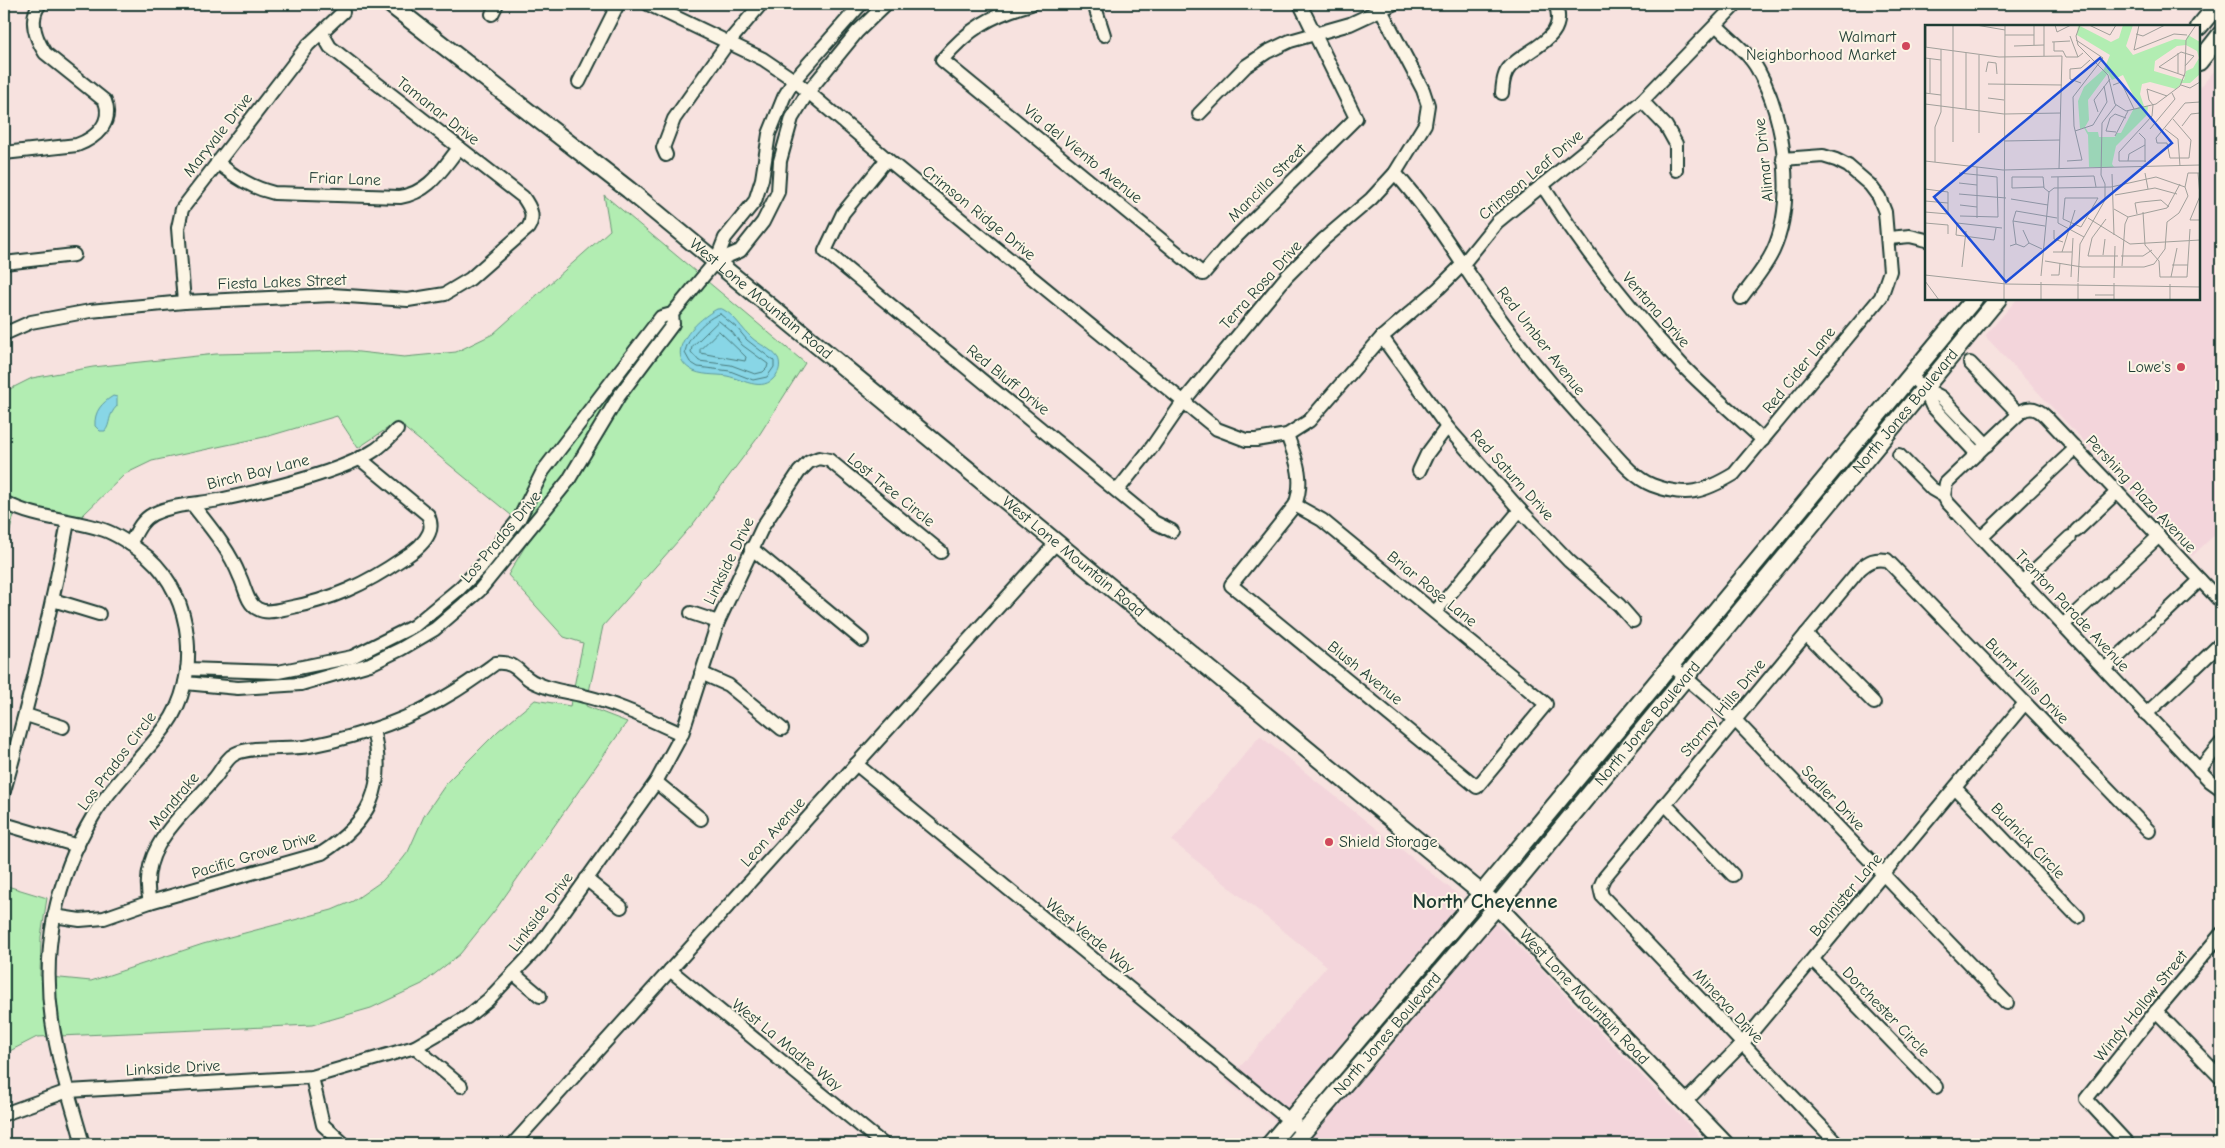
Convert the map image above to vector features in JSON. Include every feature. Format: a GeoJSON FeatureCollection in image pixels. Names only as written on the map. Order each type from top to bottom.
{"type":"FeatureCollection","features":[{"type":"Feature","properties":{"kind":"main road","name":"West Lone Mountain Road"},"geometry":{"type":"LineString","coordinates":[[390,4],[598,165],[716,261],[1497,906],[1725,1144]]}},
{"type":"Feature","properties":{"kind":"main road"},"geometry":{"type":"LineString","coordinates":[[2200,26],[2214,10]]}},
{"type":"Feature","properties":{"kind":"main road"},"geometry":{"type":"LineString","coordinates":[[2200,61],[2221,34]]}},
{"type":"Feature","properties":{"kind":"main road","name":"North Jones Boulevard"},"geometry":{"type":"LineString","coordinates":[[1270,1144],[1482,894],[1973,300]]}},
{"type":"Feature","properties":{"kind":"main road","name":"North Jones Boulevard"},"geometry":{"type":"LineString","coordinates":[[1298,1138],[1497,906],[1997,300]]}},
{"type":"Feature","properties":{"kind":"street"},"geometry":{"type":"LineString","coordinates":[[4,153],[77,145],[88,141],[103,127],[108,119],[105,101],[45,53],[34,31],[36,8],[40,4]]}},
{"type":"Feature","properties":{"kind":"street"},"geometry":{"type":"LineString","coordinates":[[579,82],[618,4]]}},
{"type":"Feature","properties":{"kind":"street","name":"Crimson Ridge Drive"},"geometry":{"type":"LineString","coordinates":[[648,4],[727,44],[763,59],[794,80],[887,159],[1216,429],[1246,440],[1286,435]]}},
{"type":"Feature","properties":{"kind":"street"},"geometry":{"type":"LineString","coordinates":[[666,155],[663,148],[674,119],[727,44],[761,4]]}},
{"type":"Feature","properties":{"kind":"street"},"geometry":{"type":"LineString","coordinates":[[716,261],[724,238],[756,201],[762,179],[769,134],[784,97],[794,80],[861,4]]}},
{"type":"Feature","properties":{"kind":"street"},"geometry":{"type":"LineString","coordinates":[[716,261],[740,251],[763,222],[778,192],[780,161],[792,118],[808,92],[856,32],[886,4]]}},
{"type":"Feature","properties":{"kind":"street","name":"Via del Viento Avenue"},"geometry":{"type":"LineString","coordinates":[[1031,4],[986,20],[960,39],[942,60],[1203,274]]}},
{"type":"Feature","properties":{"kind":"street"},"geometry":{"type":"LineString","coordinates":[[1094,4],[1104,36]]}},
{"type":"Feature","properties":{"kind":"street"},"geometry":{"type":"LineString","coordinates":[[1300,4],[1315,34]]}},
{"type":"Feature","properties":{"kind":"street"},"geometry":{"type":"LineString","coordinates":[[1199,114],[1246,66],[1267,52],[1290,41],[1350,24],[1379,7],[1393,4]]}},
{"type":"Feature","properties":{"kind":"street"},"geometry":{"type":"LineString","coordinates":[[1502,93],[1505,74],[1510,67],[1544,43],[1553,34],[1558,22],[1555,4]]}},
{"type":"Feature","properties":{"kind":"street","name":"Crimson Leaf Drive"},"geometry":{"type":"LineString","coordinates":[[1286,435],[1309,421],[1382,337],[1439,288],[1463,264],[1496,222],[1642,101],[1717,26],[1736,4]]}},
{"type":"Feature","properties":{"kind":"street","name":"Terra Rosa Drive"},"geometry":{"type":"LineString","coordinates":[[1117,490],[1152,447],[1183,402],[1287,276],[1324,240],[1371,199],[1395,173],[1425,124],[1428,105],[1423,90],[1379,7]]}},
{"type":"Feature","properties":{"kind":"street","name":"Maryvale Drive"},"geometry":{"type":"LineString","coordinates":[[184,302],[178,228],[182,210],[308,45],[343,12]]}},
{"type":"Feature","properties":{"kind":"street","name":"Alimar Drive"},"geometry":{"type":"LineString","coordinates":[[1717,26],[1748,55],[1758,70],[1778,116],[1783,159],[1786,201],[1784,217],[1774,250],[1741,298]]}},
{"type":"Feature","properties":{"kind":"street","name":"Tamanar Drive"},"geometry":{"type":"LineString","coordinates":[[322,33],[330,47],[523,197],[529,205],[532,215]]}},
{"type":"Feature","properties":{"kind":"street","name":"Mancilla Street"},"geometry":{"type":"LineString","coordinates":[[1203,274],[1226,247],[1356,118],[1315,34]]}},
{"type":"Feature","properties":{"kind":"street"},"geometry":{"type":"LineString","coordinates":[[1642,101],[1666,126],[1676,144],[1676,170]]}},
{"type":"Feature","properties":{"kind":"street","name":"Friar Lane"},"geometry":{"type":"LineString","coordinates":[[217,162],[234,176],[258,190],[274,193],[400,197],[414,195],[427,187],[459,148]]}},
{"type":"Feature","properties":{"kind":"street","name":"Red Cider Lane"},"geometry":{"type":"LineString","coordinates":[[1691,493],[1710,488],[1734,474],[1881,297],[1890,271],[1885,212],[1879,197],[1870,185],[1848,166],[1823,156],[1783,159]]}},
{"type":"Feature","properties":{"kind":"street","name":"Red Bluff Drive"},"geometry":{"type":"LineString","coordinates":[[887,159],[843,213],[825,251],[1154,522],[1172,531]]}},
{"type":"Feature","properties":{"kind":"street","name":"Red Umber Avenue"},"geometry":{"type":"LineString","coordinates":[[1395,173],[1421,202],[1500,318],[1540,370],[1583,420],[1631,471],[1650,484],[1675,492],[1691,493]]}},
{"type":"Feature","properties":{"kind":"street","name":"Ventana Drive"},"geometry":{"type":"LineString","coordinates":[[1542,185],[1568,226],[1623,298],[1683,366],[1763,440]]}},
{"type":"Feature","properties":{"kind":"street","name":"Fiesta Lakes Street"},"geometry":{"type":"LineString","coordinates":[[4,334],[31,322],[90,311],[184,302],[332,294],[408,300],[445,294],[470,279],[528,228],[532,221],[532,215]]}},
{"type":"Feature","properties":{"kind":"street"},"geometry":{"type":"LineString","coordinates":[[1888,238],[1910,236],[1925,240]]}},
{"type":"Feature","properties":{"kind":"street"},"geometry":{"type":"LineString","coordinates":[[4,263],[74,255]]}},
{"type":"Feature","properties":{"kind":"street","name":"Los Prados Drive"},"geometry":{"type":"LineString","coordinates":[[187,669],[278,672],[352,657],[414,626],[460,588],[480,568],[519,519],[543,471],[606,386],[661,317],[672,314],[716,261]]}},
{"type":"Feature","properties":{"kind":"street","name":"Los Prados Drive"},"geometry":{"type":"LineString","coordinates":[[185,684],[238,688],[301,684],[370,664],[435,629],[479,591],[568,481],[620,396],[673,324],[672,314]]}},
{"type":"Feature","properties":{"kind":"street","name":"Red Saturn Drive"},"geometry":{"type":"LineString","coordinates":[[1382,337],[1447,428],[1520,510],[1570,561],[1619,605],[1633,621]]}},
{"type":"Feature","properties":{"kind":"street"},"geometry":{"type":"LineString","coordinates":[[1944,496],[1946,483],[2019,414],[1970,363]]}},
{"type":"Feature","properties":{"kind":"street"},"geometry":{"type":"LineString","coordinates":[[1910,376],[1924,388],[1941,397],[1987,445]]}},
{"type":"Feature","properties":{"kind":"street"},"geometry":{"type":"LineString","coordinates":[[1924,388],[1932,406],[1977,454]]}},
{"type":"Feature","properties":{"kind":"street","name":"Pershing Plaza Avenue"},"geometry":{"type":"LineString","coordinates":[[2019,414],[2026,409],[2036,409],[2046,416],[2221,602]]}},
{"type":"Feature","properties":{"kind":"street"},"geometry":{"type":"LineString","coordinates":[[1419,471],[1427,454],[1447,428]]}},
{"type":"Feature","properties":{"kind":"street","name":"Birch Bay Lane"},"geometry":{"type":"LineString","coordinates":[[130,544],[143,521],[151,515],[298,480],[343,466],[374,451],[397,430]]}},
{"type":"Feature","properties":{"kind":"street"},"geometry":{"type":"LineString","coordinates":[[1286,435],[1300,471],[1299,494],[1295,505]]}},
{"type":"Feature","properties":{"kind":"street"},"geometry":{"type":"LineString","coordinates":[[1981,538],[2076,448]]}},
{"type":"Feature","properties":{"kind":"street","name":"Trenton Parade Avenue"},"geometry":{"type":"LineString","coordinates":[[1899,455],[1932,489],[1944,496],[1947,502],[2146,714],[2199,770],[2221,789]]}},
{"type":"Feature","properties":{"kind":"street"},"geometry":{"type":"LineString","coordinates":[[192,504],[218,536],[240,575],[250,602],[255,608],[262,611],[273,611],[316,602],[354,589],[375,577],[413,551],[426,540],[430,532],[431,523],[428,515],[359,458]]}},
{"type":"Feature","properties":{"kind":"street","name":"Linkside Drive"},"geometry":{"type":"LineString","coordinates":[[4,1114],[68,1091],[312,1077],[415,1048],[467,1017],[488,1000],[514,974],[538,946],[656,782],[682,734],[718,622],[762,526],[799,472],[809,462],[818,458]]}},
{"type":"Feature","properties":{"kind":"street","name":"Lost Tree Circle"},"geometry":{"type":"LineString","coordinates":[[818,458],[829,460],[941,552]]}},
{"type":"Feature","properties":{"kind":"street"},"geometry":{"type":"LineString","coordinates":[[2022,582],[2117,492]]}},
{"type":"Feature","properties":{"kind":"street","name":"Los Prados Circle"},"geometry":{"type":"LineString","coordinates":[[4,502],[44,517],[105,530],[130,544],[149,559],[167,579],[183,614],[187,628],[185,684],[166,725],[119,779],[92,816],[67,872],[54,916],[48,962],[52,1031],[83,1144]]}},
{"type":"Feature","properties":{"kind":"street","name":"Blush Avenue"},"geometry":{"type":"LineString","coordinates":[[1295,505],[1231,584],[1477,787],[1546,704]]}},
{"type":"Feature","properties":{"kind":"street","name":"Briar Rose Lane"},"geometry":{"type":"LineString","coordinates":[[1295,505],[1322,520],[1546,704]]}},
{"type":"Feature","properties":{"kind":"street"},"geometry":{"type":"LineString","coordinates":[[1435,612],[1520,510]]}},
{"type":"Feature","properties":{"kind":"street"},"geometry":{"type":"LineString","coordinates":[[4,791],[26,715],[53,600],[68,522]]}},
{"type":"Feature","properties":{"kind":"street"},"geometry":{"type":"LineString","coordinates":[[2063,625],[2159,536]]}},
{"type":"Feature","properties":{"kind":"street","name":"Leon Avenue"},"geometry":{"type":"LineString","coordinates":[[513,1144],[1057,542]]}},
{"type":"Feature","properties":{"kind":"street"},"geometry":{"type":"LineString","coordinates":[[751,548],[862,640]]}},
{"type":"Feature","properties":{"kind":"street","name":"Stormy Hills Drive"},"geometry":{"type":"LineString","coordinates":[[1600,887],[1604,878],[1860,569],[1870,561],[1878,559]]}},
{"type":"Feature","properties":{"kind":"street","name":"Burnt Hills Drive"},"geometry":{"type":"LineString","coordinates":[[1878,559],[1887,560],[2149,831]]}},
{"type":"Feature","properties":{"kind":"street"},"geometry":{"type":"LineString","coordinates":[[2105,669],[2200,580]]}},
{"type":"Feature","properties":{"kind":"street"},"geometry":{"type":"LineString","coordinates":[[53,600],[99,614]]}},
{"type":"Feature","properties":{"kind":"street"},"geometry":{"type":"LineString","coordinates":[[691,613],[718,622]]}},
{"type":"Feature","properties":{"kind":"street"},"geometry":{"type":"LineString","coordinates":[[1806,634],[1874,703]]}},
{"type":"Feature","properties":{"kind":"street"},"geometry":{"type":"LineString","coordinates":[[2146,714],[2221,643]]}},
{"type":"Feature","properties":{"kind":"street"},"geometry":{"type":"LineString","coordinates":[[373,730],[402,719],[452,694],[496,663],[505,662],[513,665],[532,682],[554,691],[583,695],[615,705],[682,734]]}},
{"type":"Feature","properties":{"kind":"street","name":"Sadler Drive"},"geometry":{"type":"LineString","coordinates":[[1671,665],[1735,720],[2007,1002]]}},
{"type":"Feature","properties":{"kind":"street"},"geometry":{"type":"LineString","coordinates":[[701,673],[728,686],[782,729]]}},
{"type":"Feature","properties":{"kind":"street","name":"Bannister Lane"},"geometry":{"type":"LineString","coordinates":[[1685,1102],[1742,1044],[2026,703]]}},
{"type":"Feature","properties":{"kind":"street"},"geometry":{"type":"LineString","coordinates":[[26,715],[63,727]]}},
{"type":"Feature","properties":{"kind":"street","name":"Mandrake"},"geometry":{"type":"LineString","coordinates":[[150,902],[147,890],[147,871],[156,849],[178,817],[213,781],[234,754],[244,751],[308,746],[373,730]]}},
{"type":"Feature","properties":{"kind":"street","name":"Pacific Grove Drive"},"geometry":{"type":"LineString","coordinates":[[54,916],[80,920],[104,918],[150,902],[322,853],[344,839],[362,820],[374,794],[379,764],[373,730]]}},
{"type":"Feature","properties":{"kind":"street"},"geometry":{"type":"LineString","coordinates":[[2199,770],[2221,743]]}},
{"type":"Feature","properties":{"kind":"street","name":"West Verde Way"},"geometry":{"type":"LineString","coordinates":[[856,764],[1290,1121],[1298,1138]]}},
{"type":"Feature","properties":{"kind":"street"},"geometry":{"type":"LineString","coordinates":[[656,782],[701,819]]}},
{"type":"Feature","properties":{"kind":"street","name":"Budnick Circle"},"geometry":{"type":"LineString","coordinates":[[1955,788],[2078,917]]}},
{"type":"Feature","properties":{"kind":"street"},"geometry":{"type":"LineString","coordinates":[[1665,804],[1733,875]]}},
{"type":"Feature","properties":{"kind":"street"},"geometry":{"type":"LineString","coordinates":[[4,824],[78,846]]}},
{"type":"Feature","properties":{"kind":"street"},"geometry":{"type":"LineString","coordinates":[[586,879],[620,907]]}},
{"type":"Feature","properties":{"kind":"street","name":"Minerva Drive"},"geometry":{"type":"LineString","coordinates":[[1600,887],[1602,896],[1838,1144]]}},
{"type":"Feature","properties":{"kind":"street","name":"Windy Hollow Street"},"geometry":{"type":"LineString","coordinates":[[2128,1144],[2086,1099],[2156,1011],[2221,934]]}},
{"type":"Feature","properties":{"kind":"street","name":"Dorchester Circle"},"geometry":{"type":"LineString","coordinates":[[1813,960],[1936,1087]]}},
{"type":"Feature","properties":{"kind":"street","name":"West La Madre Way"},"geometry":{"type":"LineString","coordinates":[[670,970],[883,1144]]}},
{"type":"Feature","properties":{"kind":"street"},"geometry":{"type":"LineString","coordinates":[[514,974],[540,996]]}},
{"type":"Feature","properties":{"kind":"street"},"geometry":{"type":"LineString","coordinates":[[2156,1011],[2221,1078]]}},
{"type":"Feature","properties":{"kind":"street"},"geometry":{"type":"LineString","coordinates":[[415,1048],[461,1086]]}},
{"type":"Feature","properties":{"kind":"street"},"geometry":{"type":"LineString","coordinates":[[312,1077],[323,1125],[344,1144]]}},
{"type":"Feature","properties":{"kind":"shaded area"},"geometry":{"type":"Polygon","coordinates":[[[2221,63],[2221,529],[2192,556],[1985,336],[2016,300],[2200,300],[2200,88],[2221,63]]]}},
{"type":"Feature","properties":{"kind":"shaded area"},"geometry":{"type":"Polygon","coordinates":[[[1260,736],[1506,933],[1707,1144],[1257,1144],[1276,1122],[1227,1082],[1327,966],[1172,841],[1260,736]]]}},
{"type":"Feature","properties":{"kind":"green space"},"geometry":{"type":"Polygon","coordinates":[[[604,195],[805,363],[756,440],[693,524],[603,626],[586,706],[627,722],[496,909],[460,954],[422,984],[371,1008],[312,1025],[37,1037],[4,1054],[4,885],[47,898],[41,937],[40,976],[91,981],[203,944],[332,910],[353,901],[382,881],[401,861],[408,852],[424,816],[448,781],[498,731],[535,700],[570,706],[583,643],[564,637],[508,575],[533,533],[397,422],[358,448],[337,416],[269,436],[152,461],[125,474],[82,516],[48,512],[17,503],[4,554],[4,392],[32,378],[93,367],[216,354],[350,351],[404,357],[456,352],[493,334],[610,230],[604,195]]]}},
{"type":"Feature","properties":{"kind":"water"},"geometry":{"type":"Polygon","coordinates":[[[717,309],[722,309],[728,313],[751,337],[778,358],[779,369],[773,379],[761,384],[748,383],[727,376],[698,373],[690,369],[683,362],[680,353],[682,344],[687,336],[693,327],[717,309]]]}},
{"type":"Feature","properties":{"kind":"water"},"geometry":{"type":"Polygon","coordinates":[[[113,396],[117,397],[117,406],[105,431],[100,431],[95,426],[97,412],[113,396]]]}},
{"type":"Feature","properties":{"kind":"place","name":"Walmart Neighborhood Market"},"geometry":{"type":"Point","coordinates":[1906,46]}},
{"type":"Feature","properties":{"kind":"place","name":"Lowe's"},"geometry":{"type":"Point","coordinates":[2181,367]}},
{"type":"Feature","properties":{"kind":"place","name":"Shield Storage"},"geometry":{"type":"Point","coordinates":[1329,842]}},
{"type":"Feature","properties":{"kind":"district","name":"North Cheyenne"},"geometry":{"type":"Point","coordinates":[1485,901]}}]}
